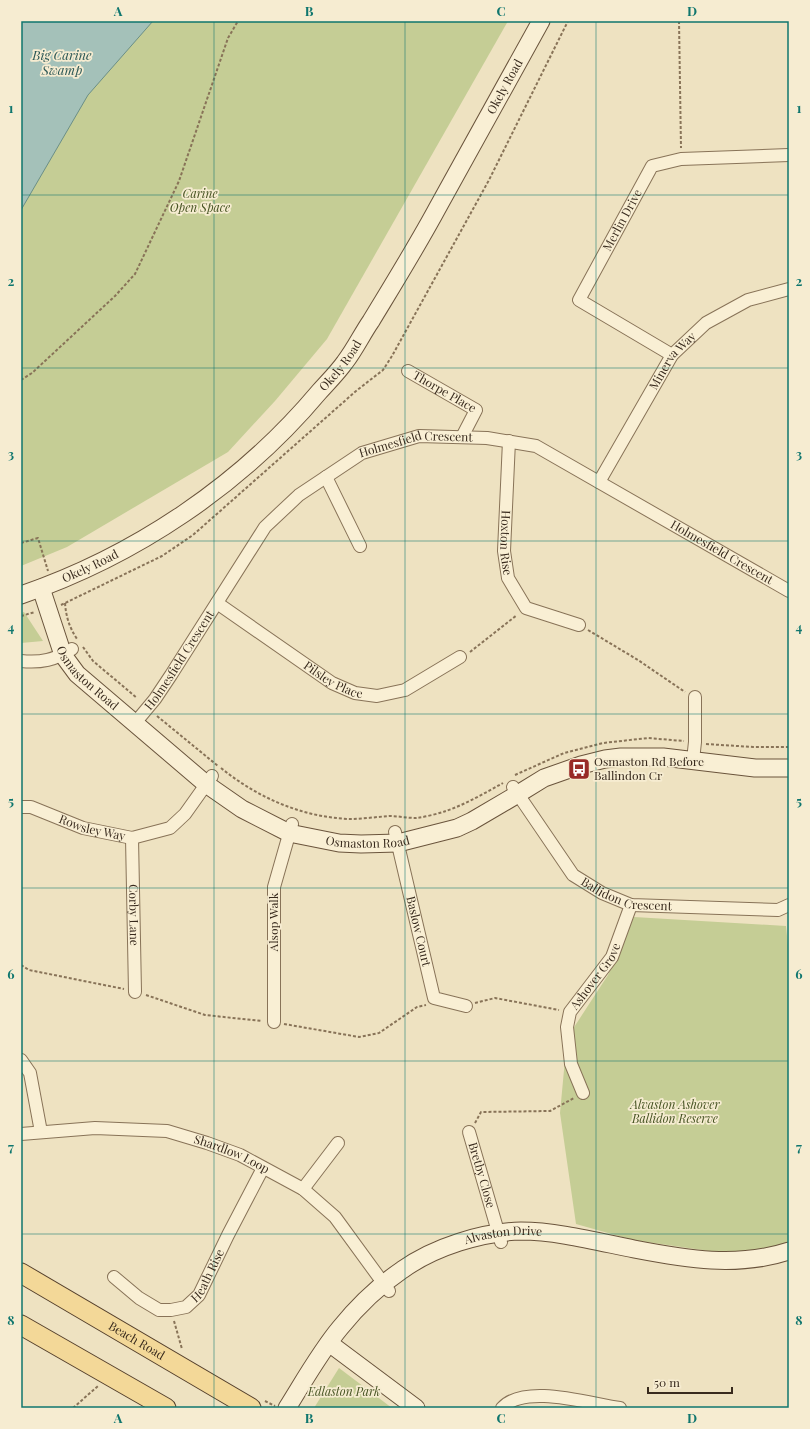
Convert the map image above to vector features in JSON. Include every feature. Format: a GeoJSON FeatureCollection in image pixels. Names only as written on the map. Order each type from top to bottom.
{"type":"FeatureCollection","features":[{"type":"Feature","properties":{"kind":"main road","name":"Beach Road"},"geometry":{"type":"LineString","coordinates":[[21,1273],[259,1405]]}},
{"type":"Feature","properties":{"kind":"main road"},"geometry":{"type":"LineString","coordinates":[[21,1325],[166,1408]]}},
{"type":"Feature","properties":{"kind":"street","name":"Okely Road"},"geometry":{"type":"LineString","coordinates":[[21,595],[47,586],[86,569],[149,536],[195,506],[260,454],[300,416],[345,362],[405,267],[541,21]]}},
{"type":"Feature","properties":{"kind":"street","name":"Merlin Drive"},"geometry":{"type":"LineString","coordinates":[[672,355],[579,300],[652,166],[681,159],[789,155]]}},
{"type":"Feature","properties":{"kind":"street","name":"Minerva Way"},"geometry":{"type":"LineString","coordinates":[[599,482],[672,355],[706,323],[748,300],[789,289]]}},
{"type":"Feature","properties":{"kind":"street","name":"Thorpe Place"},"geometry":{"type":"LineString","coordinates":[[408,371],[476,410],[462,437]]}},
{"type":"Feature","properties":{"kind":"street","name":"Holmesfield Crescent"},"geometry":{"type":"LineString","coordinates":[[144,718],[264,527],[299,495],[362,453],[419,436],[487,438],[536,446],[789,591]]}},
{"type":"Feature","properties":{"kind":"street","name":"Hoxton Rise"},"geometry":{"type":"LineString","coordinates":[[509,441],[504,551],[508,578],[526,608]]}},
{"type":"Feature","properties":{"kind":"street"},"geometry":{"type":"LineString","coordinates":[[326,477],[360,546]]}},
{"type":"Feature","properties":{"kind":"street","name":"Osmaston Road"},"geometry":{"type":"LineString","coordinates":[[47,586],[64,629],[68,652],[144,718],[209,780],[280,819],[290,828],[368,834],[396,838],[422,827],[459,817],[512,785],[563,762],[596,752],[648,747],[694,749],[764,760],[789,760]]}},
{"type":"Feature","properties":{"kind":"street","name":"Pilsley Place"},"geometry":{"type":"LineString","coordinates":[[216,603],[332,683],[355,694],[378,696],[405,690],[460,656]]}},
{"type":"Feature","properties":{"kind":"street"},"geometry":{"type":"LineString","coordinates":[[526,608],[580,625]]}},
{"type":"Feature","properties":{"kind":"street"},"geometry":{"type":"LineString","coordinates":[[21,661],[39,663],[68,652]]}},
{"type":"Feature","properties":{"kind":"street"},"geometry":{"type":"LineString","coordinates":[[694,749],[695,697]]}},
{"type":"Feature","properties":{"kind":"street","name":"Osmaston Road"},"geometry":{"type":"LineString","coordinates":[[694,749],[755,768],[789,768]]}},
{"type":"Feature","properties":{"kind":"street","name":"Rowsley Way"},"geometry":{"type":"LineString","coordinates":[[21,806],[31,807],[83,828],[132,838],[170,828],[185,814],[209,780]]}},
{"type":"Feature","properties":{"kind":"street","name":"Ballidon Crescent"},"geometry":{"type":"LineString","coordinates":[[512,785],[573,875],[602,893],[631,905],[778,910],[789,905]]}},
{"type":"Feature","properties":{"kind":"street","name":"Alsop Walk"},"geometry":{"type":"LineString","coordinates":[[274,1022],[274,887],[290,828]]}},
{"type":"Feature","properties":{"kind":"street","name":"Corby Lane"},"geometry":{"type":"LineString","coordinates":[[132,838],[134,992]]}},
{"type":"Feature","properties":{"kind":"street","name":"Baslow Court"},"geometry":{"type":"LineString","coordinates":[[396,838],[434,998]]}},
{"type":"Feature","properties":{"kind":"street","name":"Ashover Grove"},"geometry":{"type":"LineString","coordinates":[[583,1093],[571,1064],[567,1028],[570,1012],[612,957],[631,905]]}},
{"type":"Feature","properties":{"kind":"street"},"geometry":{"type":"LineString","coordinates":[[434,998],[466,1006]]}},
{"type":"Feature","properties":{"kind":"street"},"geometry":{"type":"LineString","coordinates":[[21,1060],[30,1073],[41,1132]]}},
{"type":"Feature","properties":{"kind":"street","name":"Shardlow Loop"},"geometry":{"type":"LineString","coordinates":[[21,1134],[95,1128],[167,1131],[240,1155],[303,1189],[335,1217],[387,1288]]}},
{"type":"Feature","properties":{"kind":"street","name":"Bretby Close"},"geometry":{"type":"LineString","coordinates":[[469,1132],[500,1237]]}},
{"type":"Feature","properties":{"kind":"street"},"geometry":{"type":"LineString","coordinates":[[303,1189],[338,1143]]}},
{"type":"Feature","properties":{"kind":"street","name":"Heath Rise"},"geometry":{"type":"LineString","coordinates":[[171,1310],[186,1307],[199,1295],[263,1168]]}},
{"type":"Feature","properties":{"kind":"street","name":"Alvaston Drive"},"geometry":{"type":"LineString","coordinates":[[500,1237],[522,1231],[556,1234],[676,1258],[702,1260],[742,1260],[762,1258],[789,1251]]}},
{"type":"Feature","properties":{"kind":"street","name":"Alvaston Drive"},"geometry":{"type":"LineString","coordinates":[[298,1408],[340,1328],[360,1306],[387,1288],[402,1270],[430,1254],[477,1237],[500,1237],[524,1241],[556,1243],[674,1268],[695,1270],[747,1270],[789,1261]]}},
{"type":"Feature","properties":{"kind":"street"},"geometry":{"type":"LineString","coordinates":[[114,1277],[139,1298],[159,1310],[171,1310]]}},
{"type":"Feature","properties":{"kind":"street"},"geometry":{"type":"LineString","coordinates":[[329,1349],[400,1408]]}},
{"type":"Feature","properties":{"kind":"street"},"geometry":{"type":"LineString","coordinates":[[329,1349],[416,1408]]}},
{"type":"Feature","properties":{"kind":"street","name":"Alvaston Drive"},"geometry":{"type":"LineString","coordinates":[[287,1408],[329,1349]]}},
{"type":"Feature","properties":{"kind":"street"},"geometry":{"type":"LineString","coordinates":[[502,1408],[517,1399],[552,1396],[620,1408]]}},
{"type":"Feature","properties":{"kind":"path"},"geometry":{"type":"LineString","coordinates":[[21,380],[32,373],[115,296],[135,274],[179,181],[228,38],[238,21]]}},
{"type":"Feature","properties":{"kind":"path"},"geometry":{"type":"LineString","coordinates":[[679,21],[681,159]]}},
{"type":"Feature","properties":{"kind":"path"},"geometry":{"type":"LineString","coordinates":[[21,543],[38,538],[47,586]]}},
{"type":"Feature","properties":{"kind":"path"},"geometry":{"type":"LineString","coordinates":[[66,602],[66,614],[72,630],[93,661],[137,698]]}},
{"type":"Feature","properties":{"kind":"path"},"geometry":{"type":"LineString","coordinates":[[460,656],[470,652],[526,608]]}},
{"type":"Feature","properties":{"kind":"path"},"geometry":{"type":"LineString","coordinates":[[580,625],[695,697]]}},
{"type":"Feature","properties":{"kind":"path"},"geometry":{"type":"LineString","coordinates":[[144,718],[254,791],[282,805],[301,812],[327,817],[351,819],[390,816],[417,818],[445,811],[512,785],[543,761],[564,753],[603,743],[648,738],[694,749],[789,747]]}},
{"type":"Feature","properties":{"kind":"path"},"geometry":{"type":"LineString","coordinates":[[21,965],[29,970],[134,992],[205,1014],[274,1022],[359,1037],[379,1032],[417,1007],[430,1004],[434,998]]}},
{"type":"Feature","properties":{"kind":"path"},"geometry":{"type":"LineString","coordinates":[[466,1006],[495,998],[570,1012]]}},
{"type":"Feature","properties":{"kind":"path"},"geometry":{"type":"LineString","coordinates":[[469,1132],[482,1112],[550,1111],[583,1093]]}},
{"type":"Feature","properties":{"kind":"path"},"geometry":{"type":"LineString","coordinates":[[171,1310],[183,1353]]}},
{"type":"Feature","properties":{"kind":"path"},"geometry":{"type":"LineString","coordinates":[[73,1408],[102,1383]]}},
{"type":"Feature","properties":{"kind":"path"},"geometry":{"type":"LineString","coordinates":[[259,1405],[277,1408]]}},
{"type":"Feature","properties":{"kind":"green space","name":"Carine Open Space"},"geometry":{"type":"Polygon","coordinates":[[[21,21],[508,21],[327,339],[275,401],[228,452],[67,547],[21,566],[21,21]]]}},
{"type":"Feature","properties":{"kind":"green space"},"geometry":{"type":"Polygon","coordinates":[[[24,612],[43,641],[21,643],[21,613],[24,612]]]}},
{"type":"Feature","properties":{"kind":"green space","name":"Alvaston Ashover Ballidon Reserve"},"geometry":{"type":"Polygon","coordinates":[[[634,917],[786,926],[789,956],[789,1246],[779,1251],[723,1253],[633,1240],[576,1224],[560,1113],[567,1038],[608,975],[634,917]]]}},
{"type":"Feature","properties":{"kind":"green space","name":"Edlaston Park"},"geometry":{"type":"Polygon","coordinates":[[[339,1368],[392,1408],[314,1408],[339,1368]]]}},
{"type":"Feature","properties":{"kind":"water","name":"Big Carine Swamp"},"geometry":{"type":"Polygon","coordinates":[[[21,21],[153,21],[88,95],[21,210],[21,21]]]}},
{"type":"Feature","properties":{"kind":"place","name":"Osmaston Rd Before Ballindon Cr"},"geometry":{"type":"Point","coordinates":[579,769]}}]}
